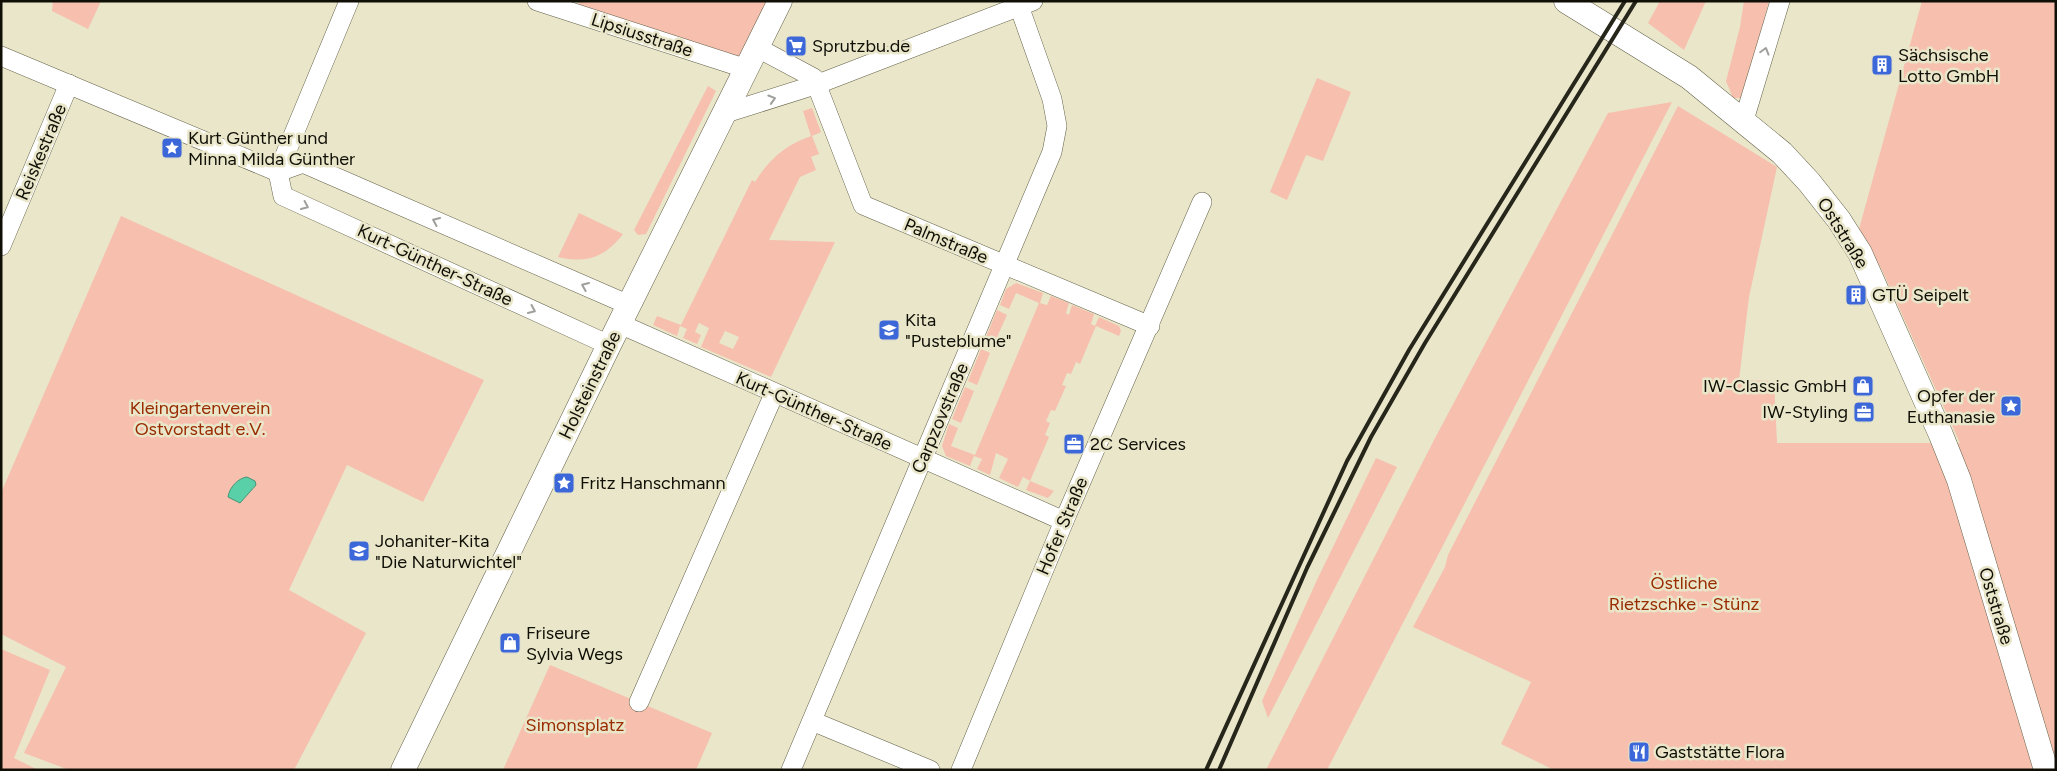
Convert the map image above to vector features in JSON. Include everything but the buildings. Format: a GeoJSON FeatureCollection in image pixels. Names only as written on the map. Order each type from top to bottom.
{"type":"FeatureCollection","features":[{"type":"Feature","properties":{"kind":"street"},"geometry":{"type":"LineString","coordinates":[[1,56],[278,172],[348,1]]}},
{"type":"Feature","properties":{"kind":"street","name":"Lipsiusstraße"},"geometry":{"type":"LineString","coordinates":[[537,1],[747,69]]}},
{"type":"Feature","properties":{"kind":"street","name":"Holsteinstraße"},"geometry":{"type":"LineString","coordinates":[[403,770],[624,315],[780,1]]}},
{"type":"Feature","properties":{"kind":"street","name":"Oststraße"},"geometry":{"type":"LineString","coordinates":[[1566,1],[1689,77],[1744,120],[1782,153],[1809,182],[1839,220],[1860,253],[1959,480],[2046,770]]}},
{"type":"Feature","properties":{"kind":"street"},"geometry":{"type":"LineString","coordinates":[[1744,120],[1780,1]]}},
{"type":"Feature","properties":{"kind":"street"},"geometry":{"type":"LineString","coordinates":[[726,113],[818,84],[1026,4]]}},
{"type":"Feature","properties":{"kind":"street","name":"Carpzovstraße"},"geometry":{"type":"LineString","coordinates":[[791,770],[1052,152],[1057,126],[1052,99],[1026,4]]}},
{"type":"Feature","properties":{"kind":"street"},"geometry":{"type":"LineString","coordinates":[[758,48],[807,73],[818,84]]}},
{"type":"Feature","properties":{"kind":"street","name":"Reiskestraße"},"geometry":{"type":"LineString","coordinates":[[1,246],[69,84]]}},
{"type":"Feature","properties":{"kind":"street","name":"Palmstraße"},"geometry":{"type":"LineString","coordinates":[[818,84],[862,206],[1150,326]]}},
{"type":"Feature","properties":{"kind":"street","name":"Kurt-Günther-Straße"},"geometry":{"type":"LineString","coordinates":[[610,345],[283,196],[278,172],[302,163],[624,315],[774,394],[1064,521]]}},
{"type":"Feature","properties":{"kind":"street","name":"Hofer Straße"},"geometry":{"type":"LineString","coordinates":[[960,770],[1064,521],[1150,326],[1202,202]]}},
{"type":"Feature","properties":{"kind":"street"},"geometry":{"type":"LineString","coordinates":[[639,702],[774,394]]}},
{"type":"Feature","properties":{"kind":"street"},"geometry":{"type":"LineString","coordinates":[[812,721],[930,770]]}},
{"type":"Feature","properties":{"kind":"green space"},"geometry":{"type":"Polygon","coordinates":[[[53,1],[101,1],[88,29],[52,11],[53,1]]]}},
{"type":"Feature","properties":{"kind":"green space"},"geometry":{"type":"Polygon","coordinates":[[[579,1],[780,1],[747,69],[575,14],[579,1]]]}},
{"type":"Feature","properties":{"kind":"green space"},"geometry":{"type":"Polygon","coordinates":[[[1660,1],[1706,1],[1684,50],[1648,23],[1660,1]]]}},
{"type":"Feature","properties":{"kind":"green space"},"geometry":{"type":"Polygon","coordinates":[[[1744,1],[1769,1],[1743,98],[1733,98],[1726,81],[1740,27],[1744,1]]]}},
{"type":"Feature","properties":{"kind":"green space","name":"Östliche Rietzschke - Stünz"},"geometry":{"type":"Polygon","coordinates":[[[1922,1],[2056,1],[2056,770],[1554,770],[1501,744],[1531,682],[1413,627],[1678,106],[1777,167],[1749,297],[1739,380],[1774,381],[1777,443],[1960,443],[1882,270],[1859,229],[1922,1]]]}},
{"type":"Feature","properties":{"kind":"green space"},"geometry":{"type":"Polygon","coordinates":[[[1317,78],[1351,92],[1323,161],[1306,155],[1287,200],[1270,192],[1317,78]]]}},
{"type":"Feature","properties":{"kind":"green space"},"geometry":{"type":"Polygon","coordinates":[[[708,86],[716,91],[646,234],[638,235],[634,230],[708,86]]]}},
{"type":"Feature","properties":{"kind":"green space"},"geometry":{"type":"Polygon","coordinates":[[[1672,102],[1327,770],[1266,770],[1434,440],[1608,113],[1672,102]]]}},
{"type":"Feature","properties":{"kind":"green space"},"geometry":{"type":"Polygon","coordinates":[[[812,108],[821,132],[812,136],[819,154],[811,157],[816,170],[800,177],[769,240],[835,242],[771,377],[701,347],[709,328],[699,323],[695,332],[701,335],[697,344],[683,338],[687,329],[680,326],[677,336],[653,325],[657,316],[681,325],[752,180],[755,182],[766,166],[786,148],[811,136],[803,111],[812,108]],[[725,331],[719,343],[733,349],[739,337],[725,331]]]}},
{"type":"Feature","properties":{"kind":"green space"},"geometry":{"type":"Polygon","coordinates":[[[579,213],[623,234],[609,248],[595,257],[578,260],[558,257],[579,213]]]}},
{"type":"Feature","properties":{"kind":"green space","name":"Kleingartenverein Ostvorstadt e.V."},"geometry":{"type":"Polygon","coordinates":[[[121,216],[484,380],[423,502],[347,465],[289,590],[366,633],[294,770],[69,770],[24,753],[66,667],[1,634],[1,493],[121,216]]]}},
{"type":"Feature","properties":{"kind":"green space"},"geometry":{"type":"Polygon","coordinates":[[[1016,283],[1043,293],[1040,303],[1047,305],[1051,296],[1069,303],[1066,313],[1069,315],[1072,305],[1094,314],[1091,324],[1095,326],[1099,317],[1119,326],[1121,331],[1119,336],[1096,326],[1080,364],[1076,362],[1071,374],[1067,373],[1062,385],[1066,386],[1055,411],[1051,410],[1046,421],[1050,423],[1045,435],[1049,437],[1030,481],[1023,477],[1018,487],[999,478],[1008,459],[996,453],[990,475],[977,469],[982,459],[974,456],[970,466],[946,456],[942,446],[949,424],[958,428],[951,446],[975,455],[1039,303],[1016,293],[1009,309],[1000,305],[1006,289],[1016,283]]]}},
{"type":"Feature","properties":{"kind":"green space"},"geometry":{"type":"Polygon","coordinates":[[[997,310],[1007,315],[993,346],[984,342],[997,310]]]}},
{"type":"Feature","properties":{"kind":"green space"},"geometry":{"type":"Polygon","coordinates":[[[981,349],[990,353],[977,385],[968,381],[981,349]]]}},
{"type":"Feature","properties":{"kind":"green space"},"geometry":{"type":"Polygon","coordinates":[[[965,387],[974,391],[961,423],[952,419],[965,387]]]}},
{"type":"Feature","properties":{"kind":"green space"},"geometry":{"type":"Polygon","coordinates":[[[1376,458],[1397,467],[1268,718],[1262,701],[1317,580],[1376,458]]]}},
{"type":"Feature","properties":{"kind":"green space"},"geometry":{"type":"Polygon","coordinates":[[[1030,481],[1054,491],[1048,498],[1026,490],[1030,481]]]}},
{"type":"Feature","properties":{"kind":"green space"},"geometry":{"type":"Polygon","coordinates":[[[1,649],[50,670],[14,758],[38,770],[1,770],[1,649]]]}},
{"type":"Feature","properties":{"kind":"green space","name":"Simonsplatz"},"geometry":{"type":"Polygon","coordinates":[[[550,665],[712,733],[696,770],[503,770],[550,665]]]}},
{"type":"Feature","properties":{"kind":"shaded area"},"geometry":{"type":"Polygon","coordinates":[[[247,477],[255,481],[256,485],[240,503],[228,497],[234,484],[240,479],[247,477]]]}},
{"type":"Feature","properties":{"kind":"railway"},"geometry":{"type":"LineString","coordinates":[[1206,770],[1347,461],[1409,350],[1625,1]]}},
{"type":"Feature","properties":{"kind":"railway"},"geometry":{"type":"LineString","coordinates":[[1219,770],[1307,568],[1371,437],[1425,343],[1636,1]]}},
{"type":"Feature","properties":{"kind":"place","name":"Sprutzbu.de"},"geometry":{"type":"Point","coordinates":[796,46]}},
{"type":"Feature","properties":{"kind":"place","name":"Sächsische Lotto GmbH"},"geometry":{"type":"Point","coordinates":[1882,65]}},
{"type":"Feature","properties":{"kind":"place","name":"Kurt Günther und Minna Milda Günther"},"geometry":{"type":"Point","coordinates":[172,148]}},
{"type":"Feature","properties":{"kind":"place","name":"GTÜ Seipelt"},"geometry":{"type":"Point","coordinates":[1856,295]}},
{"type":"Feature","properties":{"kind":"place","name":"Kita \"Pusteblume\""},"geometry":{"type":"Point","coordinates":[889,330]}},
{"type":"Feature","properties":{"kind":"place","name":"IW-Classic GmbH"},"geometry":{"type":"Point","coordinates":[1863,386]}},
{"type":"Feature","properties":{"kind":"place","name":"Opfer der Euthanasie"},"geometry":{"type":"Point","coordinates":[2011,406]}},
{"type":"Feature","properties":{"kind":"place","name":"IW-Styling"},"geometry":{"type":"Point","coordinates":[1864,412]}},
{"type":"Feature","properties":{"kind":"place","name":"2C Services"},"geometry":{"type":"Point","coordinates":[1074,444]}},
{"type":"Feature","properties":{"kind":"place","name":"Fritz Hanschmann"},"geometry":{"type":"Point","coordinates":[564,483]}},
{"type":"Feature","properties":{"kind":"place","name":"Johaniter-Kita \"Die Naturwichtel\""},"geometry":{"type":"Point","coordinates":[359,551]}},
{"type":"Feature","properties":{"kind":"place","name":"Friseure Sylvia Wegs"},"geometry":{"type":"Point","coordinates":[510,643]}},
{"type":"Feature","properties":{"kind":"place","name":"Gaststätte Flora"},"geometry":{"type":"Point","coordinates":[1639,752]}}]}
